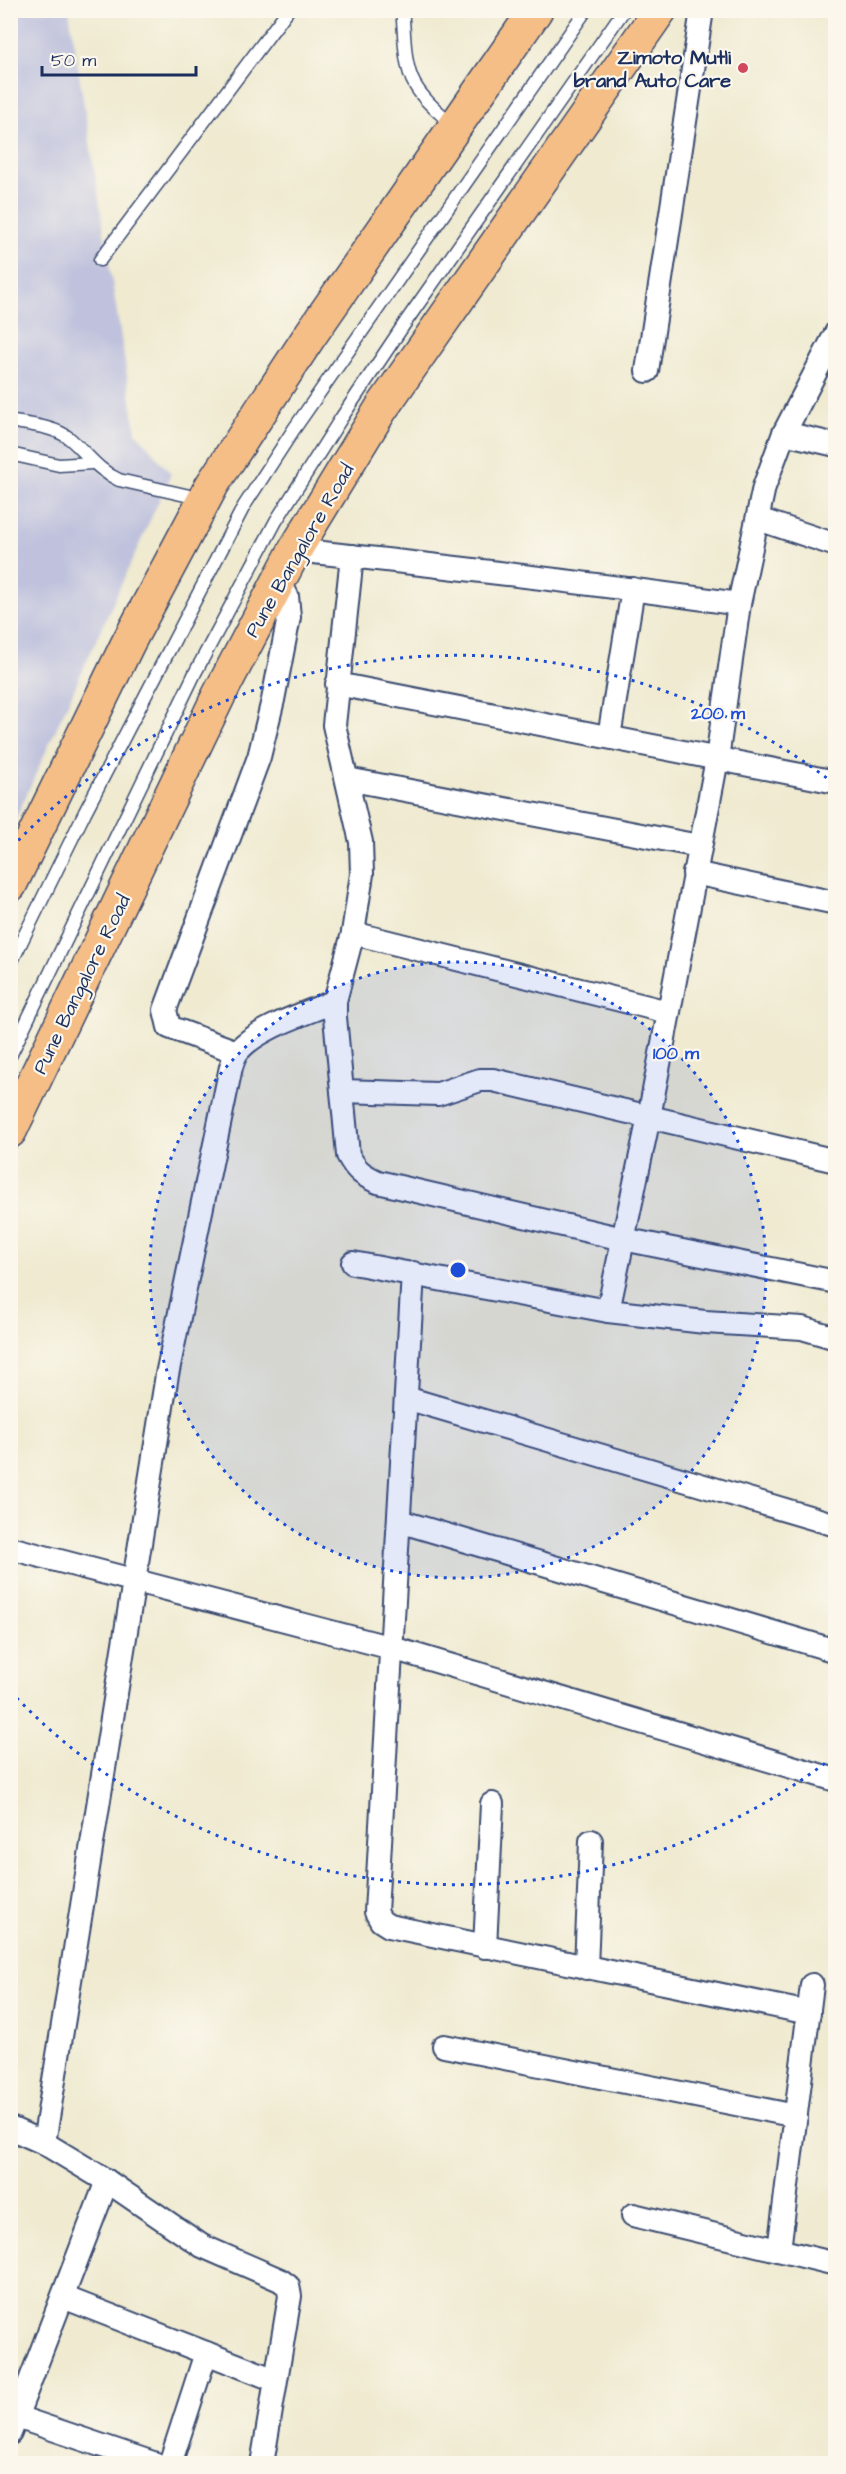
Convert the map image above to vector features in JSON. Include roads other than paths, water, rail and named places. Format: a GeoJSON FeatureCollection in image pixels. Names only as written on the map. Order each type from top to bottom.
{"type":"FeatureCollection","features":[{"type":"Feature","properties":{"kind":"main road"},"geometry":{"type":"LineString","coordinates":[[10,885],[128,643],[204,500],[311,334],[536,10]]}},
{"type":"Feature","properties":{"kind":"main road","name":"Pune Bangalore Road"},"geometry":{"type":"LineString","coordinates":[[10,1131],[219,695],[295,550],[381,409],[660,10]]}},
{"type":"Feature","properties":{"kind":"street"},"geometry":{"type":"LineString","coordinates":[[647,371],[702,10]]}},
{"type":"Feature","properties":{"kind":"street"},"geometry":{"type":"LineString","coordinates":[[608,1311],[649,1117],[717,759],[739,604],[764,487],[784,433],[833,343]]}},
{"type":"Feature","properties":{"kind":"street"},"geometry":{"type":"LineString","coordinates":[[784,433],[836,445]]}},
{"type":"Feature","properties":{"kind":"street"},"geometry":{"type":"LineString","coordinates":[[758,519],[836,545]]}},
{"type":"Feature","properties":{"kind":"street"},"geometry":{"type":"LineString","coordinates":[[295,550],[633,588],[739,604]]}},
{"type":"Feature","properties":{"kind":"street"},"geometry":{"type":"LineString","coordinates":[[352,556],[334,724],[361,842],[362,874],[353,933],[335,1001],[335,1017],[348,1155],[355,1168],[364,1176],[378,1182],[623,1239],[836,1282]]}},
{"type":"Feature","properties":{"kind":"street"},"geometry":{"type":"LineString","coordinates":[[237,1052],[169,1027],[165,1010],[259,758],[289,617],[286,596],[279,581]]}},
{"type":"Feature","properties":{"kind":"street"},"geometry":{"type":"LineString","coordinates":[[609,737],[633,588]]}},
{"type":"Feature","properties":{"kind":"street"},"geometry":{"type":"LineString","coordinates":[[337,684],[835,780]]}},
{"type":"Feature","properties":{"kind":"street"},"geometry":{"type":"LineString","coordinates":[[347,778],[699,846]]}},
{"type":"Feature","properties":{"kind":"street"},"geometry":{"type":"LineString","coordinates":[[694,873],[836,903]]}},
{"type":"Feature","properties":{"kind":"street"},"geometry":{"type":"LineString","coordinates":[[353,933],[668,1012]]}},
{"type":"Feature","properties":{"kind":"street"},"geometry":{"type":"LineString","coordinates":[[44,2144],[167,1375],[231,1067],[237,1052],[246,1043],[265,1032],[335,1001]]}},
{"type":"Feature","properties":{"kind":"street"},"geometry":{"type":"LineString","coordinates":[[342,1090],[438,1094],[480,1080],[493,1080],[836,1161]]}},
{"type":"Feature","properties":{"kind":"street"},"geometry":{"type":"LineString","coordinates":[[353,1263],[608,1311],[705,1322],[802,1328],[836,1338]]}},
{"type":"Feature","properties":{"kind":"street"},"geometry":{"type":"LineString","coordinates":[[413,1273],[376,1912],[381,1921],[389,1926],[809,2013]]}},
{"type":"Feature","properties":{"kind":"street"},"geometry":{"type":"LineString","coordinates":[[406,1398],[836,1525]]}},
{"type":"Feature","properties":{"kind":"street"},"geometry":{"type":"LineString","coordinates":[[399,1521],[836,1651]]}},
{"type":"Feature","properties":{"kind":"street"},"geometry":{"type":"LineString","coordinates":[[10,1548],[392,1648],[835,1779]]}},
{"type":"Feature","properties":{"kind":"street"},"geometry":{"type":"LineString","coordinates":[[485,1947],[492,1804]]}},
{"type":"Feature","properties":{"kind":"street"},"geometry":{"type":"LineString","coordinates":[[586,1968],[591,1841]]}},
{"type":"Feature","properties":{"kind":"street"},"geometry":{"type":"LineString","coordinates":[[779,2250],[812,1985]]}},
{"type":"Feature","properties":{"kind":"street"},"geometry":{"type":"LineString","coordinates":[[444,2046],[796,2116]]}},
{"type":"Feature","properties":{"kind":"street"},"geometry":{"type":"LineString","coordinates":[[10,2128],[44,2144],[107,2181],[202,2246],[280,2280],[288,2286],[290,2296],[262,2463]]}},
{"type":"Feature","properties":{"kind":"street"},"geometry":{"type":"LineString","coordinates":[[107,2181],[14,2425],[156,2463]]}},
{"type":"Feature","properties":{"kind":"street"},"geometry":{"type":"LineString","coordinates":[[633,2215],[836,2264]]}},
{"type":"Feature","properties":{"kind":"street"},"geometry":{"type":"LineString","coordinates":[[63,2297],[275,2379]]}},
{"type":"Feature","properties":{"kind":"street"},"geometry":{"type":"LineString","coordinates":[[170,2463],[206,2353]]}},
{"type":"Feature","properties":{"kind":"lane"},"geometry":{"type":"LineString","coordinates":[[100,260],[288,10]]}},
{"type":"Feature","properties":{"kind":"lane"},"geometry":{"type":"LineString","coordinates":[[402,10],[410,72],[414,84],[455,127]]}},
{"type":"Feature","properties":{"kind":"lane"},"geometry":{"type":"LineString","coordinates":[[10,965],[85,812],[244,506],[294,429],[586,10]]}},
{"type":"Feature","properties":{"kind":"lane"},"geometry":{"type":"LineString","coordinates":[[10,1056],[195,673],[276,521],[401,329],[624,10]]}},
{"type":"Feature","properties":{"kind":"lane"},"geometry":{"type":"LineString","coordinates":[[10,421],[56,431],[68,437],[92,463],[106,474],[119,480],[204,500]]}},
{"type":"Feature","properties":{"kind":"lane"},"geometry":{"type":"LineString","coordinates":[[10,454],[59,465],[92,463]]}},
{"type":"Feature","properties":{"kind":"place","name":"Zimoto Mutli brand Auto Care"},"geometry":{"type":"Point","coordinates":[743,68]}}]}
